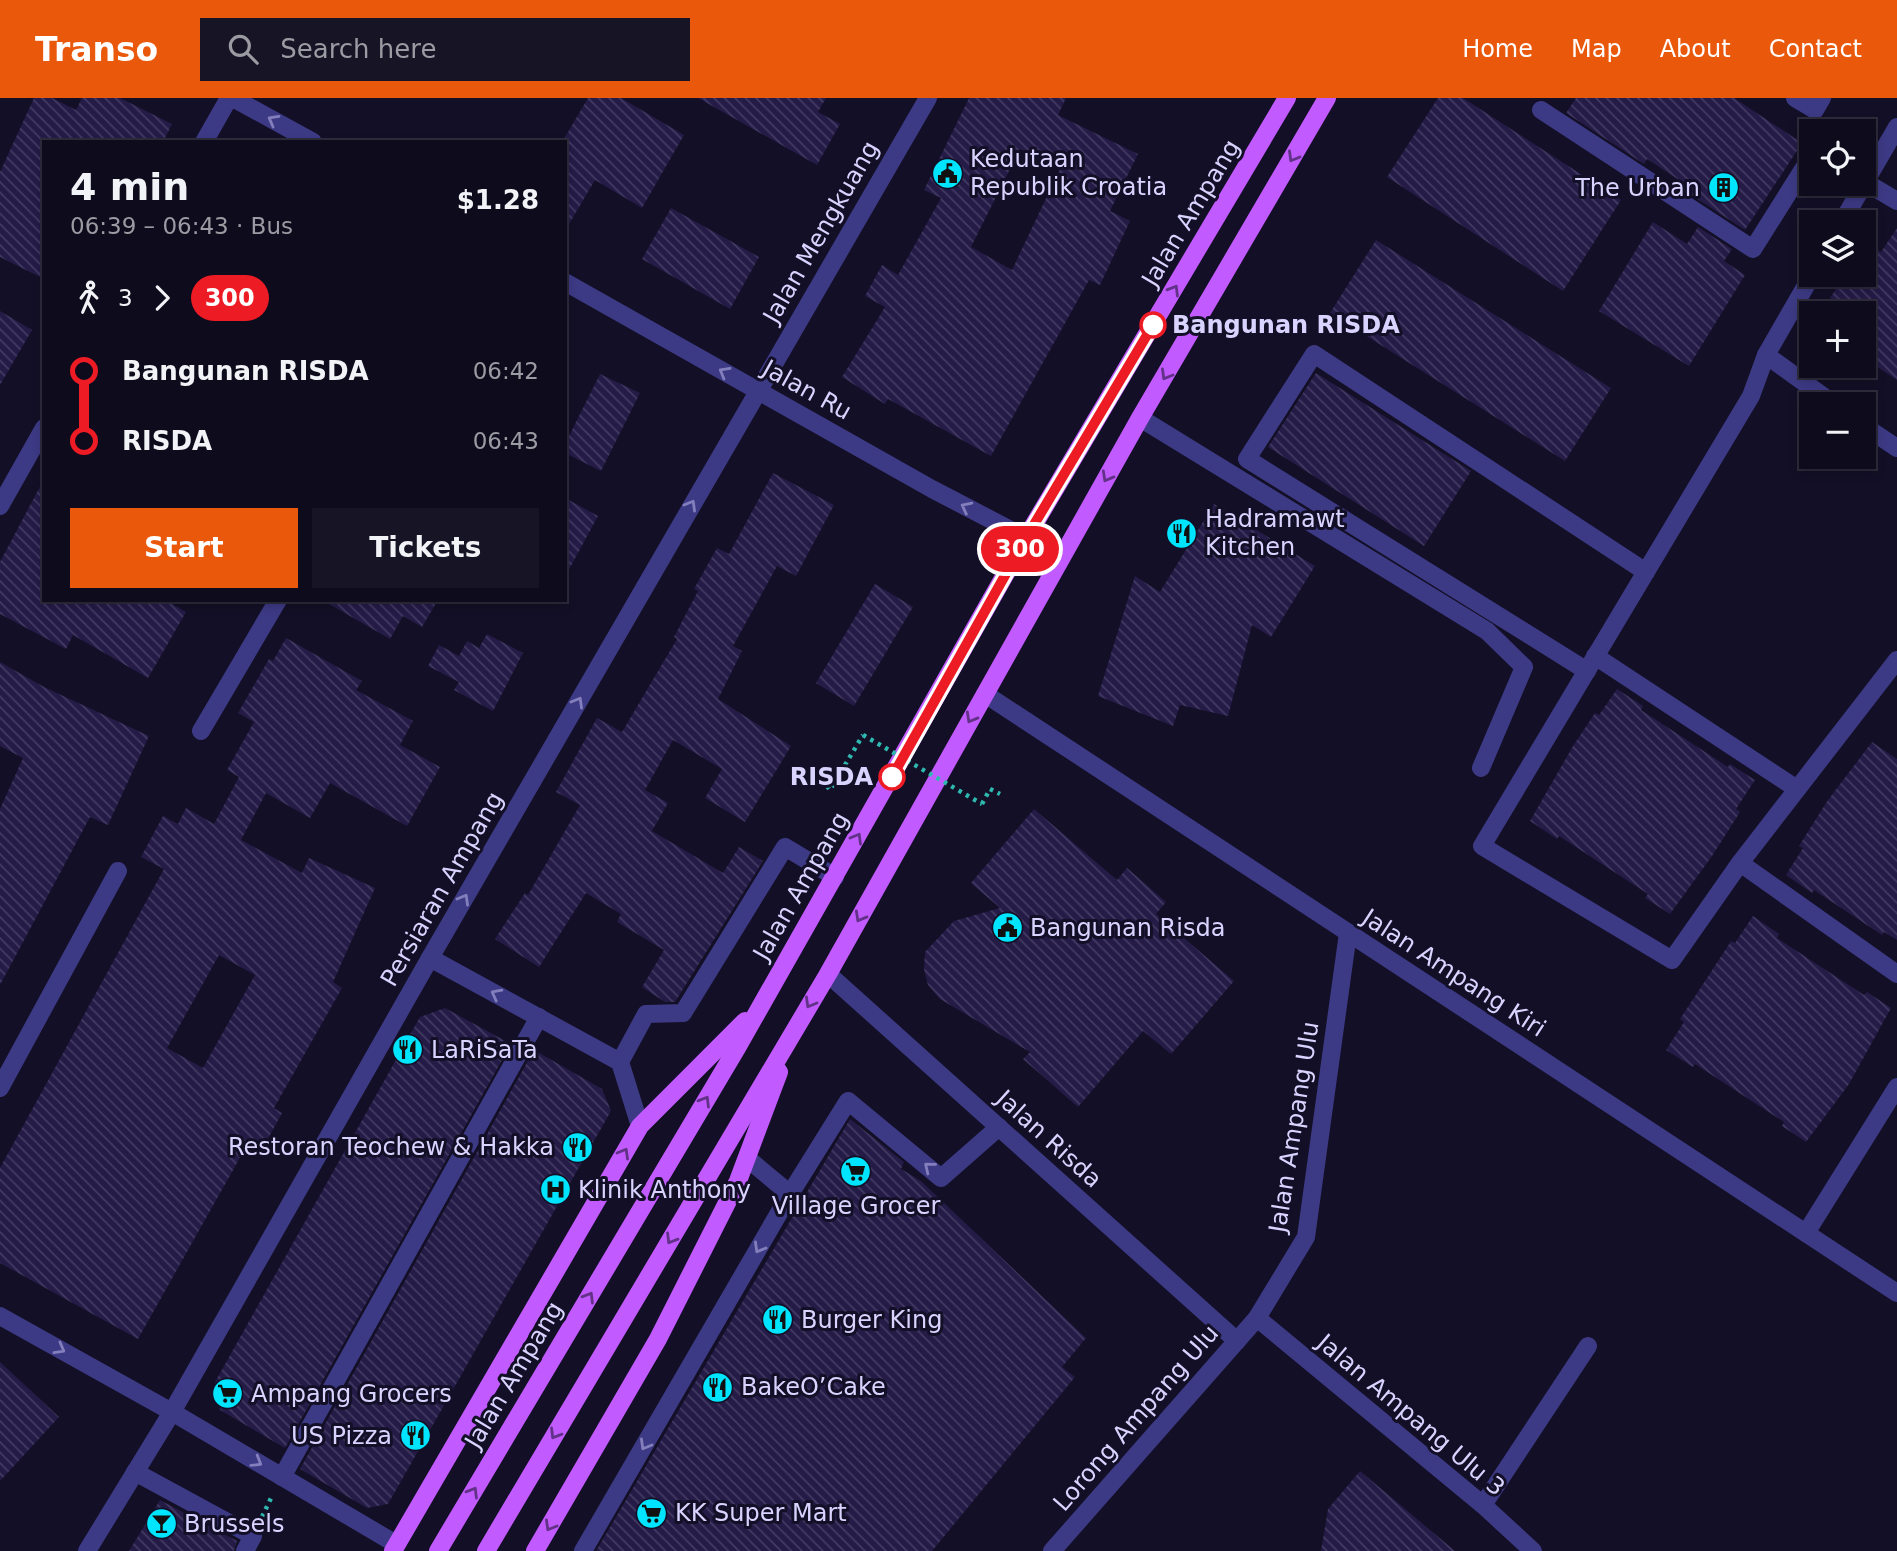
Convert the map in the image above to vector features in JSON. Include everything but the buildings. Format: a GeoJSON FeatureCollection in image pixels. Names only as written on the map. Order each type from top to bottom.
{"type":"FeatureCollection","features":[{"type":"Feature","properties":{"kind":"main road","name":"Jalan Ampang"},"geometry":{"type":"LineString","coordinates":[[438,1551],[762,1004],[1026,538],[1287,98]]}},
{"type":"Feature","properties":{"kind":"main road"},"geometry":{"type":"LineString","coordinates":[[486,1551],[828,974],[1140,418],[1327,98]]}},
{"type":"Feature","properties":{"kind":"main road"},"geometry":{"type":"LineString","coordinates":[[395,1548],[640,1126],[762,1004]]}},
{"type":"Feature","properties":{"kind":"main road"},"geometry":{"type":"LineString","coordinates":[[536,1551],[658,1339],[748,1159],[793,1032]]}},
{"type":"Feature","properties":{"kind":"street"},"geometry":{"type":"LineString","coordinates":[[205,140],[231,98],[309,140]]}},
{"type":"Feature","properties":{"kind":"street","name":"Jalan Mengkuang"},"geometry":{"type":"LineString","coordinates":[[757,391],[928,98]]}},
{"type":"Feature","properties":{"kind":"street"},"geometry":{"type":"LineString","coordinates":[[1796,98],[1815,110],[1822,98]]}},
{"type":"Feature","properties":{"kind":"street"},"geometry":{"type":"LineString","coordinates":[[1541,110],[1752,249],[1799,176]]}},
{"type":"Feature","properties":{"kind":"street"},"geometry":{"type":"LineString","coordinates":[[1876,163],[1897,127]]}},
{"type":"Feature","properties":{"kind":"street"},"geometry":{"type":"LineString","coordinates":[[1876,189],[1897,201]]}},
{"type":"Feature","properties":{"kind":"street","name":"Jalan Ru"},"geometry":{"type":"LineString","coordinates":[[567,283],[932,489],[1026,538]]}},
{"type":"Feature","properties":{"kind":"street"},"geometry":{"type":"LineString","coordinates":[[1805,287],[1766,355],[1751,396],[1482,846],[1672,960],[1740,863],[1897,660]]}},
{"type":"Feature","properties":{"kind":"street"},"geometry":{"type":"LineString","coordinates":[[1646,572],[1314,354],[1247,459],[1797,789]]}},
{"type":"Feature","properties":{"kind":"street"},"geometry":{"type":"LineString","coordinates":[[1766,355],[1817,392]]}},
{"type":"Feature","properties":{"kind":"street","name":"Persiaran Ampang"},"geometry":{"type":"LineString","coordinates":[[86,1551],[172,1412],[757,391]]}},
{"type":"Feature","properties":{"kind":"street"},"geometry":{"type":"LineString","coordinates":[[1140,418],[1487,631],[1524,667],[1481,768]]}},
{"type":"Feature","properties":{"kind":"street"},"geometry":{"type":"LineString","coordinates":[[0,506],[42,432]]}},
{"type":"Feature","properties":{"kind":"street"},"geometry":{"type":"LineString","coordinates":[[1876,434],[1897,448]]}},
{"type":"Feature","properties":{"kind":"street"},"geometry":{"type":"LineString","coordinates":[[201,731],[277,602]]}},
{"type":"Feature","properties":{"kind":"street","name":"Jalan Ampang Kiri"},"geometry":{"type":"LineString","coordinates":[[985,694],[1897,1293]]}},
{"type":"Feature","properties":{"kind":"street"},"geometry":{"type":"LineString","coordinates":[[620,1062],[646,1014],[683,1013],[785,847],[835,877]]}},
{"type":"Feature","properties":{"kind":"street"},"geometry":{"type":"LineString","coordinates":[[1740,863],[1897,974]]}},
{"type":"Feature","properties":{"kind":"street"},"geometry":{"type":"LineString","coordinates":[[0,1088],[118,871]]}},
{"type":"Feature","properties":{"kind":"street","name":"Jalan Ampang Ulu"},"geometry":{"type":"LineString","coordinates":[[1257,1318],[1306,1237],[1348,933]]}},
{"type":"Feature","properties":{"kind":"street"},"geometry":{"type":"LineString","coordinates":[[430,958],[620,1062],[640,1126]]}},
{"type":"Feature","properties":{"kind":"street","name":"Jalan Risda"},"geometry":{"type":"LineString","coordinates":[[828,974],[1237,1341]]}},
{"type":"Feature","properties":{"kind":"street"},"geometry":{"type":"LineString","coordinates":[[282,1477],[539,1017]]}},
{"type":"Feature","properties":{"kind":"street"},"geometry":{"type":"LineString","coordinates":[[1806,1233],[1897,1087]]}},
{"type":"Feature","properties":{"kind":"street"},"geometry":{"type":"LineString","coordinates":[[583,1551],[790,1194],[848,1101],[942,1178],[999,1127]]}},
{"type":"Feature","properties":{"kind":"street"},"geometry":{"type":"LineString","coordinates":[[748,1159],[790,1194]]}},
{"type":"Feature","properties":{"kind":"street"},"geometry":{"type":"LineString","coordinates":[[0,1316],[172,1412],[395,1548]]}},
{"type":"Feature","properties":{"kind":"street","name":"Lorong Ampang Ulu"},"geometry":{"type":"LineString","coordinates":[[1052,1551],[1257,1318]]}},
{"type":"Feature","properties":{"kind":"street","name":"Jalan Ampang Ulu 3"},"geometry":{"type":"LineString","coordinates":[[1257,1318],[1483,1505],[1532,1551]]}},
{"type":"Feature","properties":{"kind":"street"},"geometry":{"type":"LineString","coordinates":[[1483,1505],[1587,1346]]}},
{"type":"Feature","properties":{"kind":"street"},"geometry":{"type":"LineString","coordinates":[[135,1472],[249,1543]]}},
{"type":"Feature","properties":{"kind":"path"},"geometry":{"type":"LineString","coordinates":[[827,786],[830,790],[863,735],[982,804],[990,789],[1000,794]]}},
{"type":"Feature","properties":{"kind":"path"},"geometry":{"type":"LineString","coordinates":[[249,1543],[282,1477]]}},
{"type":"Feature","properties":{"kind":"bus line","name":"300"},"geometry":{"type":"LineString","coordinates":[[892,777],[1026,538],[1153,325]]}},
{"type":"Feature","properties":{"kind":"place","name":"Kedutaan Republik Croatia"},"geometry":{"type":"Point","coordinates":[947,173]}},
{"type":"Feature","properties":{"kind":"place","name":"The Urban"},"geometry":{"type":"Point","coordinates":[1723,188]}},
{"type":"Feature","properties":{"kind":"place","name":"Bangunan RISDA"},"geometry":{"type":"Point","coordinates":[1153,325]}},
{"type":"Feature","properties":{"kind":"place","name":"Hadramawt Kitchen"},"geometry":{"type":"Point","coordinates":[1182,533]}},
{"type":"Feature","properties":{"kind":"place","name":"RISDA"},"geometry":{"type":"Point","coordinates":[892,777]}},
{"type":"Feature","properties":{"kind":"place","name":"Bangunan Risda"},"geometry":{"type":"Point","coordinates":[1007,928]}},
{"type":"Feature","properties":{"kind":"place","name":"LaRiSaTa"},"geometry":{"type":"Point","coordinates":[408,1050]}},
{"type":"Feature","properties":{"kind":"place","name":"Restoran Teochew & Hakka"},"geometry":{"type":"Point","coordinates":[577,1147]}},
{"type":"Feature","properties":{"kind":"place","name":"Village Grocer"},"geometry":{"type":"Point","coordinates":[856,1172]}},
{"type":"Feature","properties":{"kind":"place","name":"Klinik Anthony"},"geometry":{"type":"Point","coordinates":[555,1190]}},
{"type":"Feature","properties":{"kind":"place","name":"Burger King"},"geometry":{"type":"Point","coordinates":[778,1320]}},
{"type":"Feature","properties":{"kind":"place","name":"BakeO’Cake"},"geometry":{"type":"Point","coordinates":[718,1387]}},
{"type":"Feature","properties":{"kind":"place","name":"Ampang Grocers"},"geometry":{"type":"Point","coordinates":[228,1394]}},
{"type":"Feature","properties":{"kind":"place","name":"US Pizza"},"geometry":{"type":"Point","coordinates":[415,1436]}},
{"type":"Feature","properties":{"kind":"place","name":"KK Super Mart"},"geometry":{"type":"Point","coordinates":[652,1513]}},
{"type":"Feature","properties":{"kind":"place","name":"Brussels"},"geometry":{"type":"Point","coordinates":[161,1524]}}]}
